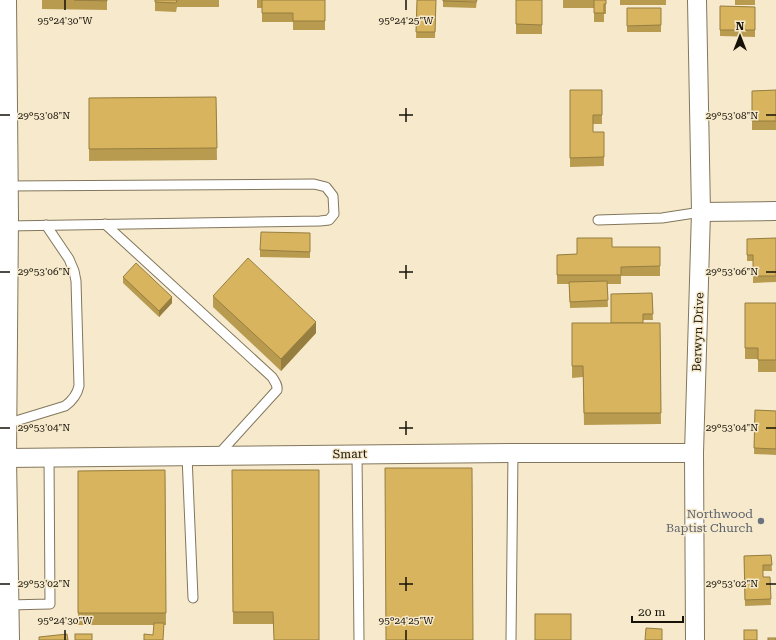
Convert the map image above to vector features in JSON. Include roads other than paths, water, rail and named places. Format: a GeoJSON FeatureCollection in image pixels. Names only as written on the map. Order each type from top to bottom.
{"type":"FeatureCollection","features":[{"type":"Feature","properties":{"kind":"street"},"geometry":{"type":"LineString","coordinates":[[5,0],[2,38],[7,226],[5,458],[8,640]]}},
{"type":"Feature","properties":{"kind":"street","name":"Berwyn Drive"},"geometry":{"type":"LineString","coordinates":[[695,640],[694,453],[701,212],[697,0]]}},
{"type":"Feature","properties":{"kind":"street"},"geometry":{"type":"LineString","coordinates":[[701,212],[776,211]]}},
{"type":"Feature","properties":{"kind":"street","name":"Smart"},"geometry":{"type":"LineString","coordinates":[[5,458],[357,454],[694,453]]}},
{"type":"Feature","properties":{"kind":"lane"},"geometry":{"type":"LineString","coordinates":[[6,186],[314,184],[326,187],[334,196],[334,214],[329,220],[320,221],[7,226]]}},
{"type":"Feature","properties":{"kind":"lane"},"geometry":{"type":"LineString","coordinates":[[598,220],[662,218],[701,212]]}},
{"type":"Feature","properties":{"kind":"lane"},"geometry":{"type":"LineString","coordinates":[[106,224],[272,377],[278,387],[277,390],[217,456]]}},
{"type":"Feature","properties":{"kind":"lane"},"geometry":{"type":"LineString","coordinates":[[6,424],[65,406],[70,403],[78,392],[75,276],[69,259],[46,225]]}},
{"type":"Feature","properties":{"kind":"lane"},"geometry":{"type":"LineString","coordinates":[[511,640],[513,453]]}},
{"type":"Feature","properties":{"kind":"lane"},"geometry":{"type":"LineString","coordinates":[[357,454],[359,640]]}},
{"type":"Feature","properties":{"kind":"lane"},"geometry":{"type":"LineString","coordinates":[[187,456],[193,598]]}},
{"type":"Feature","properties":{"kind":"lane"},"geometry":{"type":"LineString","coordinates":[[8,605],[50,604],[49,457]]}},
{"type":"Feature","properties":{"kind":"place","name":"Northwood Baptist Church"},"geometry":{"type":"Point","coordinates":[761,521]}}]}
